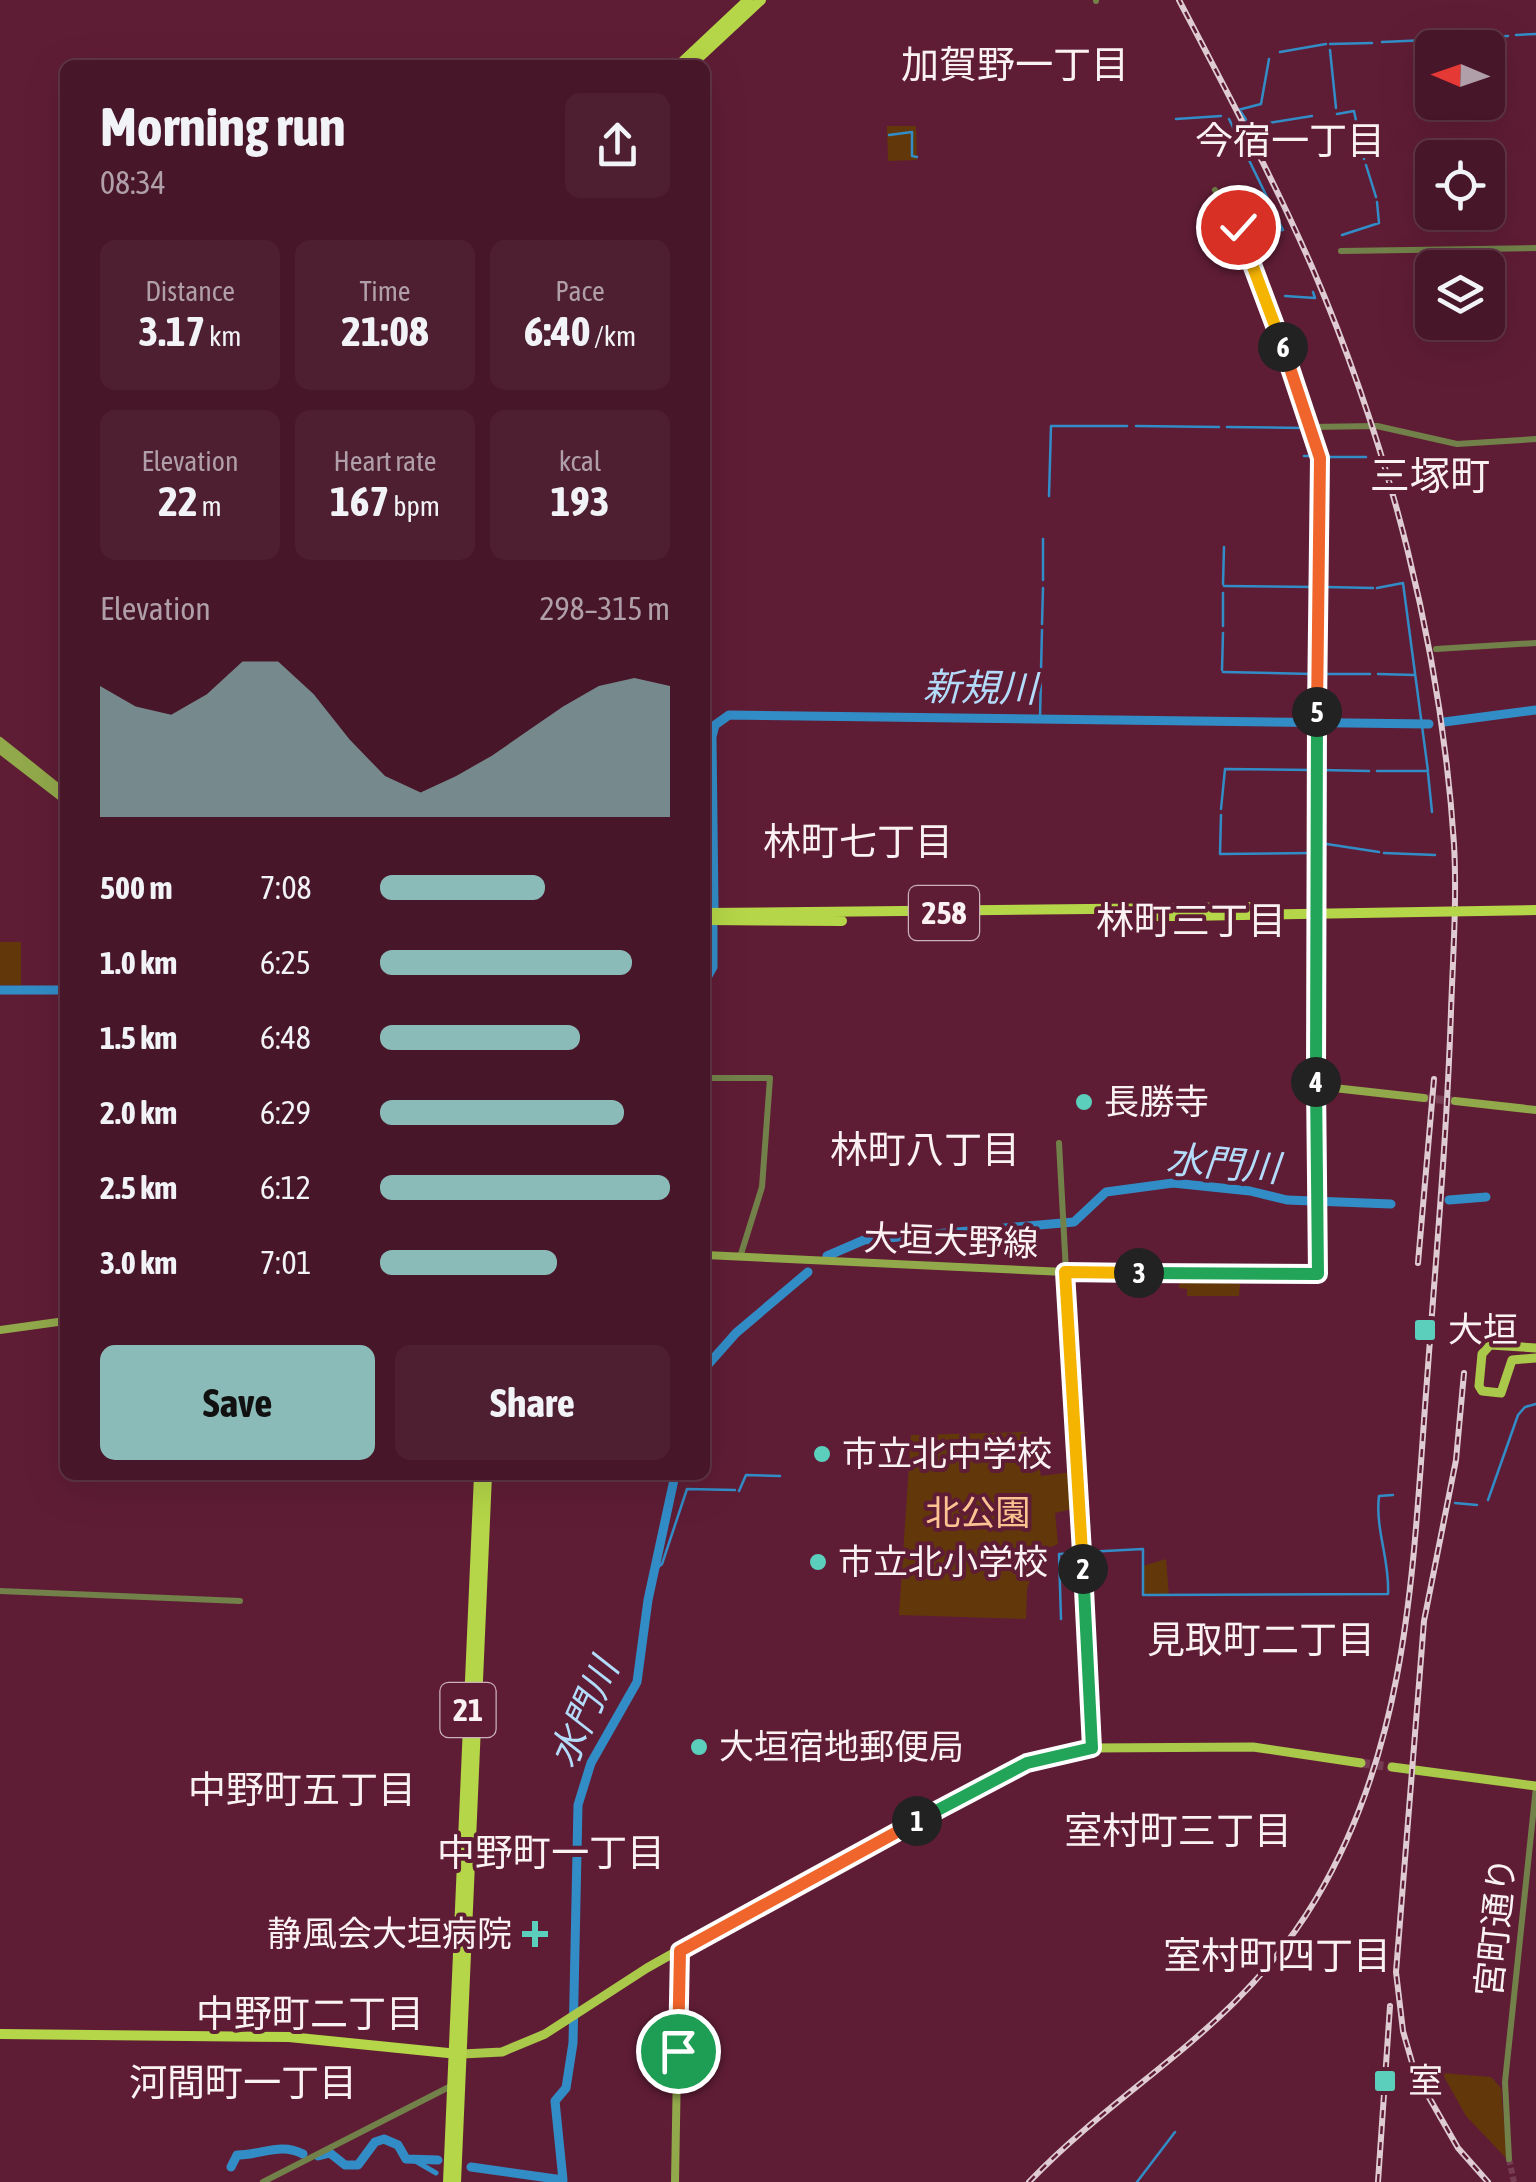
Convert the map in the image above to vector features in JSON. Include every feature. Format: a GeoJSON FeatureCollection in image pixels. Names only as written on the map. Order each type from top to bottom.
{"type":"FeatureCollection","features":[{"type":"Feature","properties":{"kind":"highway"},"geometry":{"type":"LineString","coordinates":[[684,60],[748,0]]}},
{"type":"Feature","properties":{"kind":"highway"},"geometry":{"type":"LineString","coordinates":[[696,60],[761,0]]}},
{"type":"Feature","properties":{"kind":"highway","name":"258"},"geometry":{"type":"LineString","coordinates":[[710,917],[1536,907]]}},
{"type":"Feature","properties":{"kind":"highway","name":"21"},"geometry":{"type":"LineString","coordinates":[[456,2182],[478,1480]]}},
{"type":"Feature","properties":{"kind":"highway","name":"21"},"geometry":{"type":"LineString","coordinates":[[462,1947],[487,1480]]}},
{"type":"Feature","properties":{"kind":"highway"},"geometry":{"type":"LineString","coordinates":[[0,2034],[289,2037],[458,2054]]}},
{"type":"Feature","properties":{"kind":"highway","name":"21"},"geometry":{"type":"LineString","coordinates":[[448,2182],[451,2086],[458,2054]]}},
{"type":"Feature","properties":{"kind":"main road"},"geometry":{"type":"LineString","coordinates":[[0,741],[60,793]]}},
{"type":"Feature","properties":{"kind":"main road"},"geometry":{"type":"LineString","coordinates":[[0,750],[60,793]]}},
{"type":"Feature","properties":{"kind":"main road"},"geometry":{"type":"LineString","coordinates":[[1316,1086],[1424,1098]]}},
{"type":"Feature","properties":{"kind":"main road","name":"大垣大野線"},"geometry":{"type":"LineString","coordinates":[[710,1255],[740,1254],[820,1264],[1065,1272],[1318,1274],[1316,1086]]}},
{"type":"Feature","properties":{"kind":"main road"},"geometry":{"type":"LineString","coordinates":[[1455,1101],[1536,1110]]}},
{"type":"Feature","properties":{"kind":"main road"},"geometry":{"type":"LineString","coordinates":[[0,1330],[60,1322]]}},
{"type":"Feature","properties":{"kind":"main road"},"geometry":{"type":"LineString","coordinates":[[1536,1348],[1496,1343],[1485,1349],[1480,1389],[1504,1392],[1509,1364],[1520,1357],[1536,1358]]}},
{"type":"Feature","properties":{"kind":"main road"},"geometry":{"type":"LineString","coordinates":[[458,2054],[514,2048],[572,2019],[680,1951],[1027,1763],[1092,1748],[1272,1748],[1360,1763]]}},
{"type":"Feature","properties":{"kind":"main road"},"geometry":{"type":"LineString","coordinates":[[1392,1767],[1536,1786]]}},
{"type":"Feature","properties":{"kind":"main road"},"geometry":{"type":"LineString","coordinates":[[675,2182],[680,1951]]}},
{"type":"Feature","properties":{"kind":"street"},"geometry":{"type":"LineString","coordinates":[[1216,190],[1244,240],[1310,427],[1320,468],[1316,1086]]}},
{"type":"Feature","properties":{"kind":"street"},"geometry":{"type":"LineString","coordinates":[[1341,251],[1536,248]]}},
{"type":"Feature","properties":{"kind":"street"},"geometry":{"type":"LineString","coordinates":[[1310,427],[1377,426],[1456,444],[1536,438]]}},
{"type":"Feature","properties":{"kind":"street"},"geometry":{"type":"LineString","coordinates":[[1436,649],[1536,643]]}},
{"type":"Feature","properties":{"kind":"street"},"geometry":{"type":"LineString","coordinates":[[710,1078],[770,1078],[762,1188],[740,1254]]}},
{"type":"Feature","properties":{"kind":"street"},"geometry":{"type":"LineString","coordinates":[[1059,1143],[1092,1748]]}},
{"type":"Feature","properties":{"kind":"street"},"geometry":{"type":"LineString","coordinates":[[0,1591],[240,1600]]}},
{"type":"Feature","properties":{"kind":"street","name":"宮町通り"},"geometry":{"type":"LineString","coordinates":[[1510,2159],[1506,2072],[1536,1786]]}},
{"type":"Feature","properties":{"kind":"street"},"geometry":{"type":"LineString","coordinates":[[263,2182],[451,2086]]}},
{"type":"Feature","properties":{"kind":"green space"},"geometry":{"type":"Polygon","coordinates":[[[887,126],[916,126],[917,160],[888,161],[887,126]]]}},
{"type":"Feature","properties":{"kind":"green space"},"geometry":{"type":"Polygon","coordinates":[[[0,942],[21,942],[21,985],[0,985],[0,942]]]}},
{"type":"Feature","properties":{"kind":"green space"},"geometry":{"type":"Polygon","coordinates":[[[1180,1280],[1240,1284],[1239,1296],[1187,1296],[1187,1289],[1179,1288],[1180,1280]]]}},
{"type":"Feature","properties":{"kind":"green space","name":"北公園"},"geometry":{"type":"Polygon","coordinates":[[[1027,1432],[1028,1449],[1036,1451],[1041,1476],[1072,1472],[1072,1509],[1055,1513],[1058,1544],[1039,1552],[1027,1589],[1026,1619],[899,1615],[911,1435],[1027,1432]]]}},
{"type":"Feature","properties":{"kind":"green space"},"geometry":{"type":"Polygon","coordinates":[[[1166,1559],[1169,1596],[1143,1595],[1143,1566],[1166,1559]]]}},
{"type":"Feature","properties":{"kind":"green space"},"geometry":{"type":"Polygon","coordinates":[[[1442,2073],[1491,2077],[1501,2088],[1507,2159],[1466,2116],[1442,2073]]]}},
{"type":"Feature","properties":{"kind":"waterway"},"geometry":{"type":"LineString","coordinates":[[1516,35],[1536,34]]}},
{"type":"Feature","properties":{"kind":"waterway"},"geometry":{"type":"LineString","coordinates":[[1382,42],[1415,41]]}},
{"type":"Feature","properties":{"kind":"waterway"},"geometry":{"type":"LineString","coordinates":[[1330,44],[1372,43]]}},
{"type":"Feature","properties":{"kind":"waterway"},"geometry":{"type":"LineString","coordinates":[[1280,52],[1326,44]]}},
{"type":"Feature","properties":{"kind":"waterway"},"geometry":{"type":"LineString","coordinates":[[1330,50],[1336,108]]}},
{"type":"Feature","properties":{"kind":"waterway"},"geometry":{"type":"LineString","coordinates":[[1238,110],[1261,104],[1269,59]]}},
{"type":"Feature","properties":{"kind":"waterway"},"geometry":{"type":"LineString","coordinates":[[1337,114],[1354,111],[1364,159]]}},
{"type":"Feature","properties":{"kind":"waterway"},"geometry":{"type":"LineString","coordinates":[[1241,112],[1250,126],[1312,116]]}},
{"type":"Feature","properties":{"kind":"waterway"},"geometry":{"type":"LineString","coordinates":[[1176,119],[1221,116]]}},
{"type":"Feature","properties":{"kind":"waterway"},"geometry":{"type":"LineString","coordinates":[[1229,119],[1283,230],[1246,233]]}},
{"type":"Feature","properties":{"kind":"waterway"},"geometry":{"type":"LineString","coordinates":[[889,135],[912,132],[912,156],[917,157]]}},
{"type":"Feature","properties":{"kind":"waterway"},"geometry":{"type":"LineString","coordinates":[[1366,165],[1376,197]]}},
{"type":"Feature","properties":{"kind":"waterway"},"geometry":{"type":"LineString","coordinates":[[1342,235],[1379,223],[1377,202]]}},
{"type":"Feature","properties":{"kind":"waterway"},"geometry":{"type":"LineString","coordinates":[[1285,296],[1315,298],[1313,292]]}},
{"type":"Feature","properties":{"kind":"waterway"},"geometry":{"type":"LineString","coordinates":[[1049,496],[1051,426],[1127,426]]}},
{"type":"Feature","properties":{"kind":"waterway"},"geometry":{"type":"LineString","coordinates":[[1136,426],[1219,427]]}},
{"type":"Feature","properties":{"kind":"waterway"},"geometry":{"type":"LineString","coordinates":[[1227,427],[1304,428]]}},
{"type":"Feature","properties":{"kind":"waterway"},"geometry":{"type":"LineString","coordinates":[[1304,456],[1315,456]]}},
{"type":"Feature","properties":{"kind":"waterway"},"geometry":{"type":"LineString","coordinates":[[1324,457],[1366,457]]}},
{"type":"Feature","properties":{"kind":"waterway"},"geometry":{"type":"LineString","coordinates":[[1043,539],[1043,580]]}},
{"type":"Feature","properties":{"kind":"waterway"},"geometry":{"type":"LineString","coordinates":[[1223,584],[1224,547]]}},
{"type":"Feature","properties":{"kind":"waterway"},"geometry":{"type":"LineString","coordinates":[[1377,588],[1403,583],[1428,771],[1377,771]]}},
{"type":"Feature","properties":{"kind":"waterway"},"geometry":{"type":"LineString","coordinates":[[1224,586],[1315,587]]}},
{"type":"Feature","properties":{"kind":"waterway"},"geometry":{"type":"LineString","coordinates":[[1325,587],[1373,588]]}},
{"type":"Feature","properties":{"kind":"waterway"},"geometry":{"type":"LineString","coordinates":[[1042,624],[1043,588]]}},
{"type":"Feature","properties":{"kind":"waterway"},"geometry":{"type":"LineString","coordinates":[[1223,593],[1223,626]]}},
{"type":"Feature","properties":{"kind":"waterway"},"geometry":{"type":"LineString","coordinates":[[1041,670],[1042,630]]}},
{"type":"Feature","properties":{"kind":"waterway"},"geometry":{"type":"LineString","coordinates":[[1222,670],[1223,633]]}},
{"type":"Feature","properties":{"kind":"waterway"},"geometry":{"type":"LineString","coordinates":[[1223,672],[1312,674]]}},
{"type":"Feature","properties":{"kind":"waterway"},"geometry":{"type":"LineString","coordinates":[[1040,718],[1041,674]]}},
{"type":"Feature","properties":{"kind":"waterway"},"geometry":{"type":"LineString","coordinates":[[1322,674],[1370,674]]}},
{"type":"Feature","properties":{"kind":"waterway"},"geometry":{"type":"LineString","coordinates":[[1378,674],[1415,675]]}},
{"type":"Feature","properties":{"kind":"waterway","name":"新規川"},"geometry":{"type":"LineString","coordinates":[[1444,722],[1536,710]]}},
{"type":"Feature","properties":{"kind":"waterway","name":"新規川"},"geometry":{"type":"LineString","coordinates":[[714,907],[712,737],[715,725],[729,715],[1429,724]]}},
{"type":"Feature","properties":{"kind":"waterway"},"geometry":{"type":"LineString","coordinates":[[1221,809],[1225,769],[1312,770]]}},
{"type":"Feature","properties":{"kind":"waterway"},"geometry":{"type":"LineString","coordinates":[[1321,770],[1369,771]]}},
{"type":"Feature","properties":{"kind":"waterway"},"geometry":{"type":"LineString","coordinates":[[1428,773],[1432,812]]}},
{"type":"Feature","properties":{"kind":"waterway"},"geometry":{"type":"LineString","coordinates":[[1221,815],[1220,854],[1312,853]]}},
{"type":"Feature","properties":{"kind":"waterway"},"geometry":{"type":"LineString","coordinates":[[1320,843],[1379,852]]}},
{"type":"Feature","properties":{"kind":"waterway"},"geometry":{"type":"LineString","coordinates":[[1384,853],[1435,855]]}},
{"type":"Feature","properties":{"kind":"waterway","name":"新規川"},"geometry":{"type":"LineString","coordinates":[[710,972],[713,927]]}},
{"type":"Feature","properties":{"kind":"waterway","name":"新規川"},"geometry":{"type":"LineString","coordinates":[[0,990],[60,990]]}},
{"type":"Feature","properties":{"kind":"waterway","name":"水門川"},"geometry":{"type":"LineString","coordinates":[[827,1256],[864,1240],[1074,1222],[1106,1192],[1173,1183],[1250,1191],[1287,1200],[1391,1204]]}},
{"type":"Feature","properties":{"kind":"waterway","name":"水門川"},"geometry":{"type":"LineString","coordinates":[[1449,1200],[1486,1197]]}},
{"type":"Feature","properties":{"kind":"waterway","name":"水門川"},"geometry":{"type":"LineString","coordinates":[[710,1362],[736,1333],[808,1272]]}},
{"type":"Feature","properties":{"kind":"waterway"},"geometry":{"type":"LineString","coordinates":[[1488,1500],[1518,1415],[1525,1407],[1536,1404]]}},
{"type":"Feature","properties":{"kind":"waterway"},"geometry":{"type":"LineString","coordinates":[[739,1491],[746,1475],[780,1476]]}},
{"type":"Feature","properties":{"kind":"waterway","name":"水門川"},"geometry":{"type":"LineString","coordinates":[[471,2167],[563,2180],[555,2101],[566,2088],[573,2043],[578,1805],[591,1763],[637,1682],[648,1600],[674,1480]]}},
{"type":"Feature","properties":{"kind":"waterway"},"geometry":{"type":"LineString","coordinates":[[656,1569],[662,1564],[687,1489],[735,1490]]}},
{"type":"Feature","properties":{"kind":"waterway"},"geometry":{"type":"LineString","coordinates":[[1086,1552],[1143,1549],[1143,1595],[1388,1594],[1378,1509],[1379,1496],[1393,1495]]}},
{"type":"Feature","properties":{"kind":"waterway"},"geometry":{"type":"LineString","coordinates":[[1455,1503],[1477,1505]]}},
{"type":"Feature","properties":{"kind":"waterway"},"geometry":{"type":"LineString","coordinates":[[1061,1619],[1059,1554],[1078,1553]]}},
{"type":"Feature","properties":{"kind":"waterway"},"geometry":{"type":"LineString","coordinates":[[1137,2182],[1175,2132]]}},
{"type":"Feature","properties":{"kind":"waterway","name":"水門川"},"geometry":{"type":"LineString","coordinates":[[318,2156],[330,2153],[345,2165],[358,2165],[375,2142],[384,2139],[398,2145],[406,2159],[438,2160]]}},
{"type":"Feature","properties":{"kind":"waterway","name":"水門川"},"geometry":{"type":"LineString","coordinates":[[231,2167],[237,2155],[279,2149],[303,2154]]}},
{"type":"Feature","properties":{"kind":"waterway"},"geometry":{"type":"LineString","coordinates":[[412,2159],[436,2173]]}},
{"type":"Feature","properties":{"kind":"tunnel"},"geometry":{"type":"LineString","coordinates":[[1424,1098],[1455,1101]]}},
{"type":"Feature","properties":{"kind":"tunnel"},"geometry":{"type":"LineString","coordinates":[[1361,1763],[1392,1767]]}},
{"type":"Feature","properties":{"kind":"tunnel"},"geometry":{"type":"LineString","coordinates":[[1509,2159],[1514,2182]]}},
{"type":"Feature","properties":{"kind":"railway"},"geometry":{"type":"LineString","coordinates":[[1029,2182],[1252,1984],[1316,1899],[1347,1838],[1371,1776],[1402,1647],[1417,1515],[1441,1196],[1455,865],[1447,770],[1424,623],[1388,477],[1340,336],[1281,199],[1179,0]]}},
{"type":"Feature","properties":{"kind":"railway"},"geometry":{"type":"LineString","coordinates":[[1418,1263],[1434,1079]]}},
{"type":"Feature","properties":{"kind":"railway"},"geometry":{"type":"LineString","coordinates":[[1464,1373],[1456,1460],[1424,1621],[1396,1972],[1403,2031],[1415,2073],[1458,2148],[1488,2182]]}},
{"type":"Feature","properties":{"kind":"railway"},"geometry":{"type":"LineString","coordinates":[[1378,2182],[1390,2006]]}},
{"type":"Feature","properties":{"kind":"place","name":"長勝寺"},"geometry":{"type":"Point","coordinates":[1084,1102]}},
{"type":"Feature","properties":{"kind":"place","name":"大垣"},"geometry":{"type":"Point","coordinates":[1425,1330]}},
{"type":"Feature","properties":{"kind":"place","name":"市立北中学校"},"geometry":{"type":"Point","coordinates":[822,1454]}},
{"type":"Feature","properties":{"kind":"place","name":"市立北小学校"},"geometry":{"type":"Point","coordinates":[818,1562]}},
{"type":"Feature","properties":{"kind":"place","name":"大垣宿地郵便局"},"geometry":{"type":"Point","coordinates":[699,1747]}},
{"type":"Feature","properties":{"kind":"place","name":"静風会大垣病院"},"geometry":{"type":"Point","coordinates":[535,1934]}},
{"type":"Feature","properties":{"kind":"place","name":"室"},"geometry":{"type":"Point","coordinates":[1385,2081]}},
{"type":"Feature","properties":{"kind":"district","name":"加賀野一丁目"},"geometry":{"type":"Point","coordinates":[1015,65]}},
{"type":"Feature","properties":{"kind":"district","name":"今宿一丁目"},"geometry":{"type":"Point","coordinates":[1290,141]}},
{"type":"Feature","properties":{"kind":"district","name":"三塚町"},"geometry":{"type":"Point","coordinates":[1430,476]}},
{"type":"Feature","properties":{"kind":"district","name":"林町七丁目"},"geometry":{"type":"Point","coordinates":[858,842]}},
{"type":"Feature","properties":{"kind":"district","name":"林町三丁目"},"geometry":{"type":"Point","coordinates":[1191,921]}},
{"type":"Feature","properties":{"kind":"district","name":"林町八丁目"},"geometry":{"type":"Point","coordinates":[925,1150]}},
{"type":"Feature","properties":{"kind":"district","name":"見取町二丁目"},"geometry":{"type":"Point","coordinates":[1261,1640]}},
{"type":"Feature","properties":{"kind":"district","name":"中野町五丁目"},"geometry":{"type":"Point","coordinates":[302,1790]}},
{"type":"Feature","properties":{"kind":"district","name":"室村町三丁目"},"geometry":{"type":"Point","coordinates":[1178,1831]}},
{"type":"Feature","properties":{"kind":"district","name":"中野町一丁目"},"geometry":{"type":"Point","coordinates":[551,1853]}},
{"type":"Feature","properties":{"kind":"district","name":"室村町四丁目"},"geometry":{"type":"Point","coordinates":[1277,1956]}},
{"type":"Feature","properties":{"kind":"district","name":"中野町二丁目"},"geometry":{"type":"Point","coordinates":[310,2014]}},
{"type":"Feature","properties":{"kind":"district","name":"河間町一丁目"},"geometry":{"type":"Point","coordinates":[243,2083]}},
{"type":"Feature","properties":{"kind":"route"},"geometry":{"type":"LineString","coordinates":[[678,2051],[680,1951],[757,1910],[775,1896],[1027,1763],[1092,1748],[1065,1272],[1318,1274],[1313,919],[1320,458],[1238,227]]}}]}
